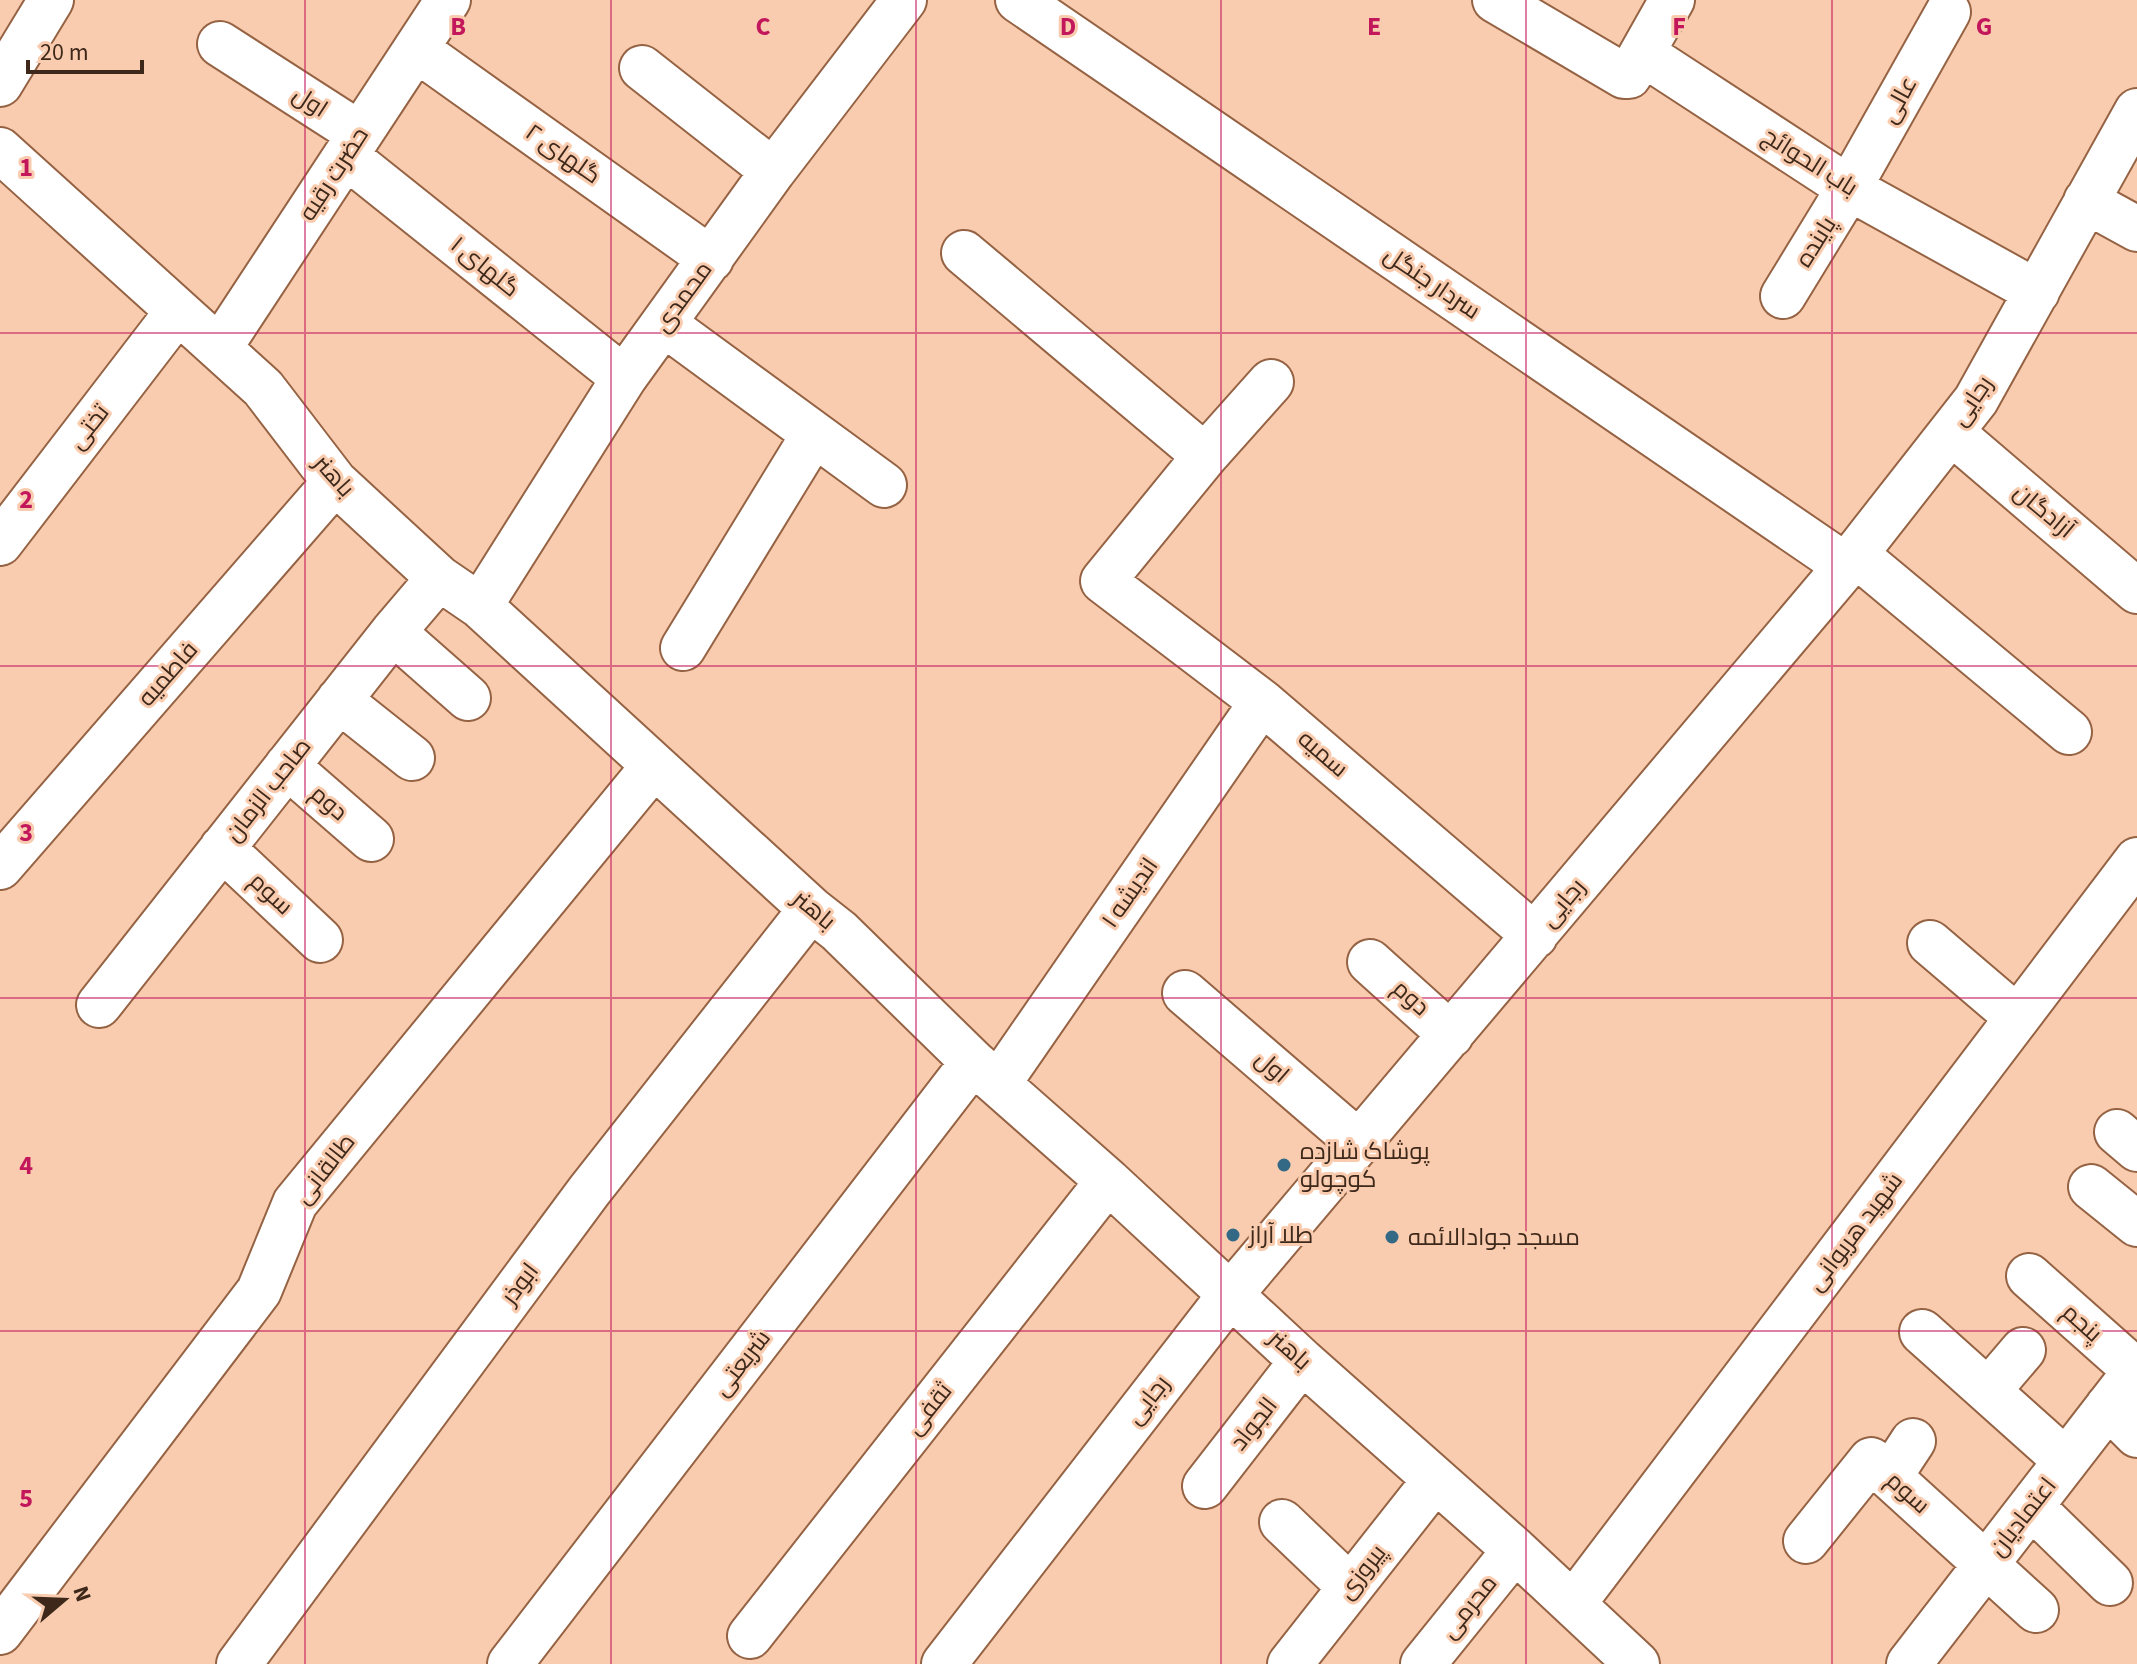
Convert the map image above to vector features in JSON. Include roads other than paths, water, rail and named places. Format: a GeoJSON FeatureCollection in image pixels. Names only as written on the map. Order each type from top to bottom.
{"type":"FeatureCollection","features":[{"type":"Feature","properties":{"kind":"street"},"geometry":{"type":"LineString","coordinates":[[0,84],[51,0]]}},
{"type":"Feature","properties":{"kind":"street","name":"محمدی"},"geometry":{"type":"LineString","coordinates":[[480,606],[624,378],[773,171],[904,0]]}},
{"type":"Feature","properties":{"kind":"street","name":"سردار جنگل"},"geometry":{"type":"LineString","coordinates":[[1018,0],[1851,560],[2069,732]]}},
{"type":"Feature","properties":{"kind":"street"},"geometry":{"type":"LineString","coordinates":[[1495,0],[1624,76],[1629,76],[1672,0]]}},
{"type":"Feature","properties":{"kind":"street","name":"حضرت رقیه"},"geometry":{"type":"LineString","coordinates":[[220,347],[416,49],[442,2]]}},
{"type":"Feature","properties":{"kind":"street","name":"عالی"},"geometry":{"type":"LineString","coordinates":[[1849,188],[1948,12]]}},
{"type":"Feature","properties":{"kind":"street","name":"اول"},"geometry":{"type":"LineString","coordinates":[[220,44],[353,145]]}},
{"type":"Feature","properties":{"kind":"street","name":"گلهای ۲"},"geometry":{"type":"LineString","coordinates":[[416,49],[711,259]]}},
{"type":"Feature","properties":{"kind":"street","name":"باب الحوائج"},"geometry":{"type":"LineString","coordinates":[[1642,53],[1849,188],[2037,292]]}},
{"type":"Feature","properties":{"kind":"street"},"geometry":{"type":"LineString","coordinates":[[642,68],[773,171]]}},
{"type":"Feature","properties":{"kind":"street","name":"رجایی"},"geometry":{"type":"LineString","coordinates":[[944,1664],[1230,1295],[1851,560],[1976,400],[2137,111]]}},
{"type":"Feature","properties":{"kind":"street","name":"گلهای ۱"},"geometry":{"type":"LineString","coordinates":[[353,145],[624,378]]}},
{"type":"Feature","properties":{"kind":"street","name":"باهنر"},"geometry":{"type":"LineString","coordinates":[[6,169],[220,347],[263,388],[335,482],[439,578],[480,606],[653,767],[839,931],[986,1073],[1515,1550],[1637,1664]]}},
{"type":"Feature","properties":{"kind":"street","name":"پاینده"},"geometry":{"type":"LineString","coordinates":[[1783,296],[1849,188]]}},
{"type":"Feature","properties":{"kind":"street"},"geometry":{"type":"LineString","coordinates":[[2086,201],[2137,229]]}},
{"type":"Feature","properties":{"kind":"street"},"geometry":{"type":"LineString","coordinates":[[964,253],[1205,456],[1271,382]]}},
{"type":"Feature","properties":{"kind":"street","name":"تختی"},"geometry":{"type":"LineString","coordinates":[[0,543],[178,311]]}},
{"type":"Feature","properties":{"kind":"street"},"geometry":{"type":"LineString","coordinates":[[664,324],[884,485]]}},
{"type":"Feature","properties":{"kind":"street","name":"آزادگان"},"geometry":{"type":"LineString","coordinates":[[1951,432],[2137,591]]}},
{"type":"Feature","properties":{"kind":"street"},"geometry":{"type":"LineString","coordinates":[[683,648],[814,434]]}},
{"type":"Feature","properties":{"kind":"street","name":"سمیه"},"geometry":{"type":"LineString","coordinates":[[1205,456],[1103,581],[1262,702],[1535,936]]}},
{"type":"Feature","properties":{"kind":"street","name":"فاطمیه"},"geometry":{"type":"LineString","coordinates":[[0,867],[335,482]]}},
{"type":"Feature","properties":{"kind":"street","name":"صاحب الزمان"},"geometry":{"type":"LineString","coordinates":[[99,1005],[439,578]]}},
{"type":"Feature","properties":{"kind":"street"},"geometry":{"type":"LineString","coordinates":[[393,632],[468,698]]}},
{"type":"Feature","properties":{"kind":"street"},"geometry":{"type":"LineString","coordinates":[[339,700],[412,758]]}},
{"type":"Feature","properties":{"kind":"street","name":"اندیشه ۱"},"geometry":{"type":"LineString","coordinates":[[986,1073],[1262,702]]}},
{"type":"Feature","properties":{"kind":"street","name":"دوم"},"geometry":{"type":"LineString","coordinates":[[287,766],[371,839]]}},
{"type":"Feature","properties":{"kind":"street","name":"طالقانی"},"geometry":{"type":"LineString","coordinates":[[0,1632],[259,1291],[295,1203],[653,767]]}},
{"type":"Feature","properties":{"kind":"street","name":"سوم"},"geometry":{"type":"LineString","coordinates":[[222,848],[320,940]]}},
{"type":"Feature","properties":{"kind":"street","name":"شهید هریوانی"},"geometry":{"type":"LineString","coordinates":[[1573,1604],[2137,860]]}},
{"type":"Feature","properties":{"kind":"street","name":"ابوذر"},"geometry":{"type":"LineString","coordinates":[[239,1664],[589,1191],[811,909]]}},
{"type":"Feature","properties":{"kind":"street"},"geometry":{"type":"LineString","coordinates":[[1930,943],[2012,1013]]}},
{"type":"Feature","properties":{"kind":"street","name":"دوم"},"geometry":{"type":"LineString","coordinates":[[1370,962],[1451,1035]]}},
{"type":"Feature","properties":{"kind":"street","name":"اول"},"geometry":{"type":"LineString","coordinates":[[1185,993],[1358,1142]]}},
{"type":"Feature","properties":{"kind":"street","name":"شریعتی"},"geometry":{"type":"LineString","coordinates":[[510,1664],[986,1073]]}},
{"type":"Feature","properties":{"kind":"street","name":"ثقفی"},"geometry":{"type":"LineString","coordinates":[[750,1636],[1108,1181]]}},
{"type":"Feature","properties":{"kind":"street"},"geometry":{"type":"LineString","coordinates":[[2091,1187],[2137,1224]]}},
{"type":"Feature","properties":{"kind":"street","name":"پنجم"},"geometry":{"type":"LineString","coordinates":[[2029,1276],[2136,1370]]}},
{"type":"Feature","properties":{"kind":"street"},"geometry":{"type":"LineString","coordinates":[[1922,1332],[2066,1461]]}},
{"type":"Feature","properties":{"kind":"street"},"geometry":{"type":"LineString","coordinates":[[1988,1391],[2023,1350]]}},
{"type":"Feature","properties":{"kind":"street","name":"الجواد"},"geometry":{"type":"LineString","coordinates":[[1205,1486],[1302,1361]]}},
{"type":"Feature","properties":{"kind":"street","name":"اعتمادیان"},"geometry":{"type":"LineString","coordinates":[[1929,1656],[1987,1563],[2066,1461],[2122,1421],[2136,1370]]}},
{"type":"Feature","properties":{"kind":"street","name":"سوم"},"geometry":{"type":"LineString","coordinates":[[1806,1541],[1871,1460],[1901,1459],[1987,1563],[2036,1610]]}},
{"type":"Feature","properties":{"kind":"street","name":"پیروزی"},"geometry":{"type":"LineString","coordinates":[[1290,1664],[1435,1480]]}},
{"type":"Feature","properties":{"kind":"street"},"geometry":{"type":"LineString","coordinates":[[2031,1506],[2110,1583]]}},
{"type":"Feature","properties":{"kind":"street"},"geometry":{"type":"LineString","coordinates":[[1282,1522],[1350,1587]]}},
{"type":"Feature","properties":{"kind":"street","name":"محرمی"},"geometry":{"type":"LineString","coordinates":[[1423,1664],[1515,1550]]}},
{"type":"Feature","properties":{"kind":"place","name":"پوشاک شازده کوچولو"},"geometry":{"type":"Point","coordinates":[1284,1165]}},
{"type":"Feature","properties":{"kind":"place","name":"طلا آراز"},"geometry":{"type":"Point","coordinates":[1233,1235]}},
{"type":"Feature","properties":{"kind":"place","name":"مسجد جوادالائمه"},"geometry":{"type":"Point","coordinates":[1392,1237]}}]}
